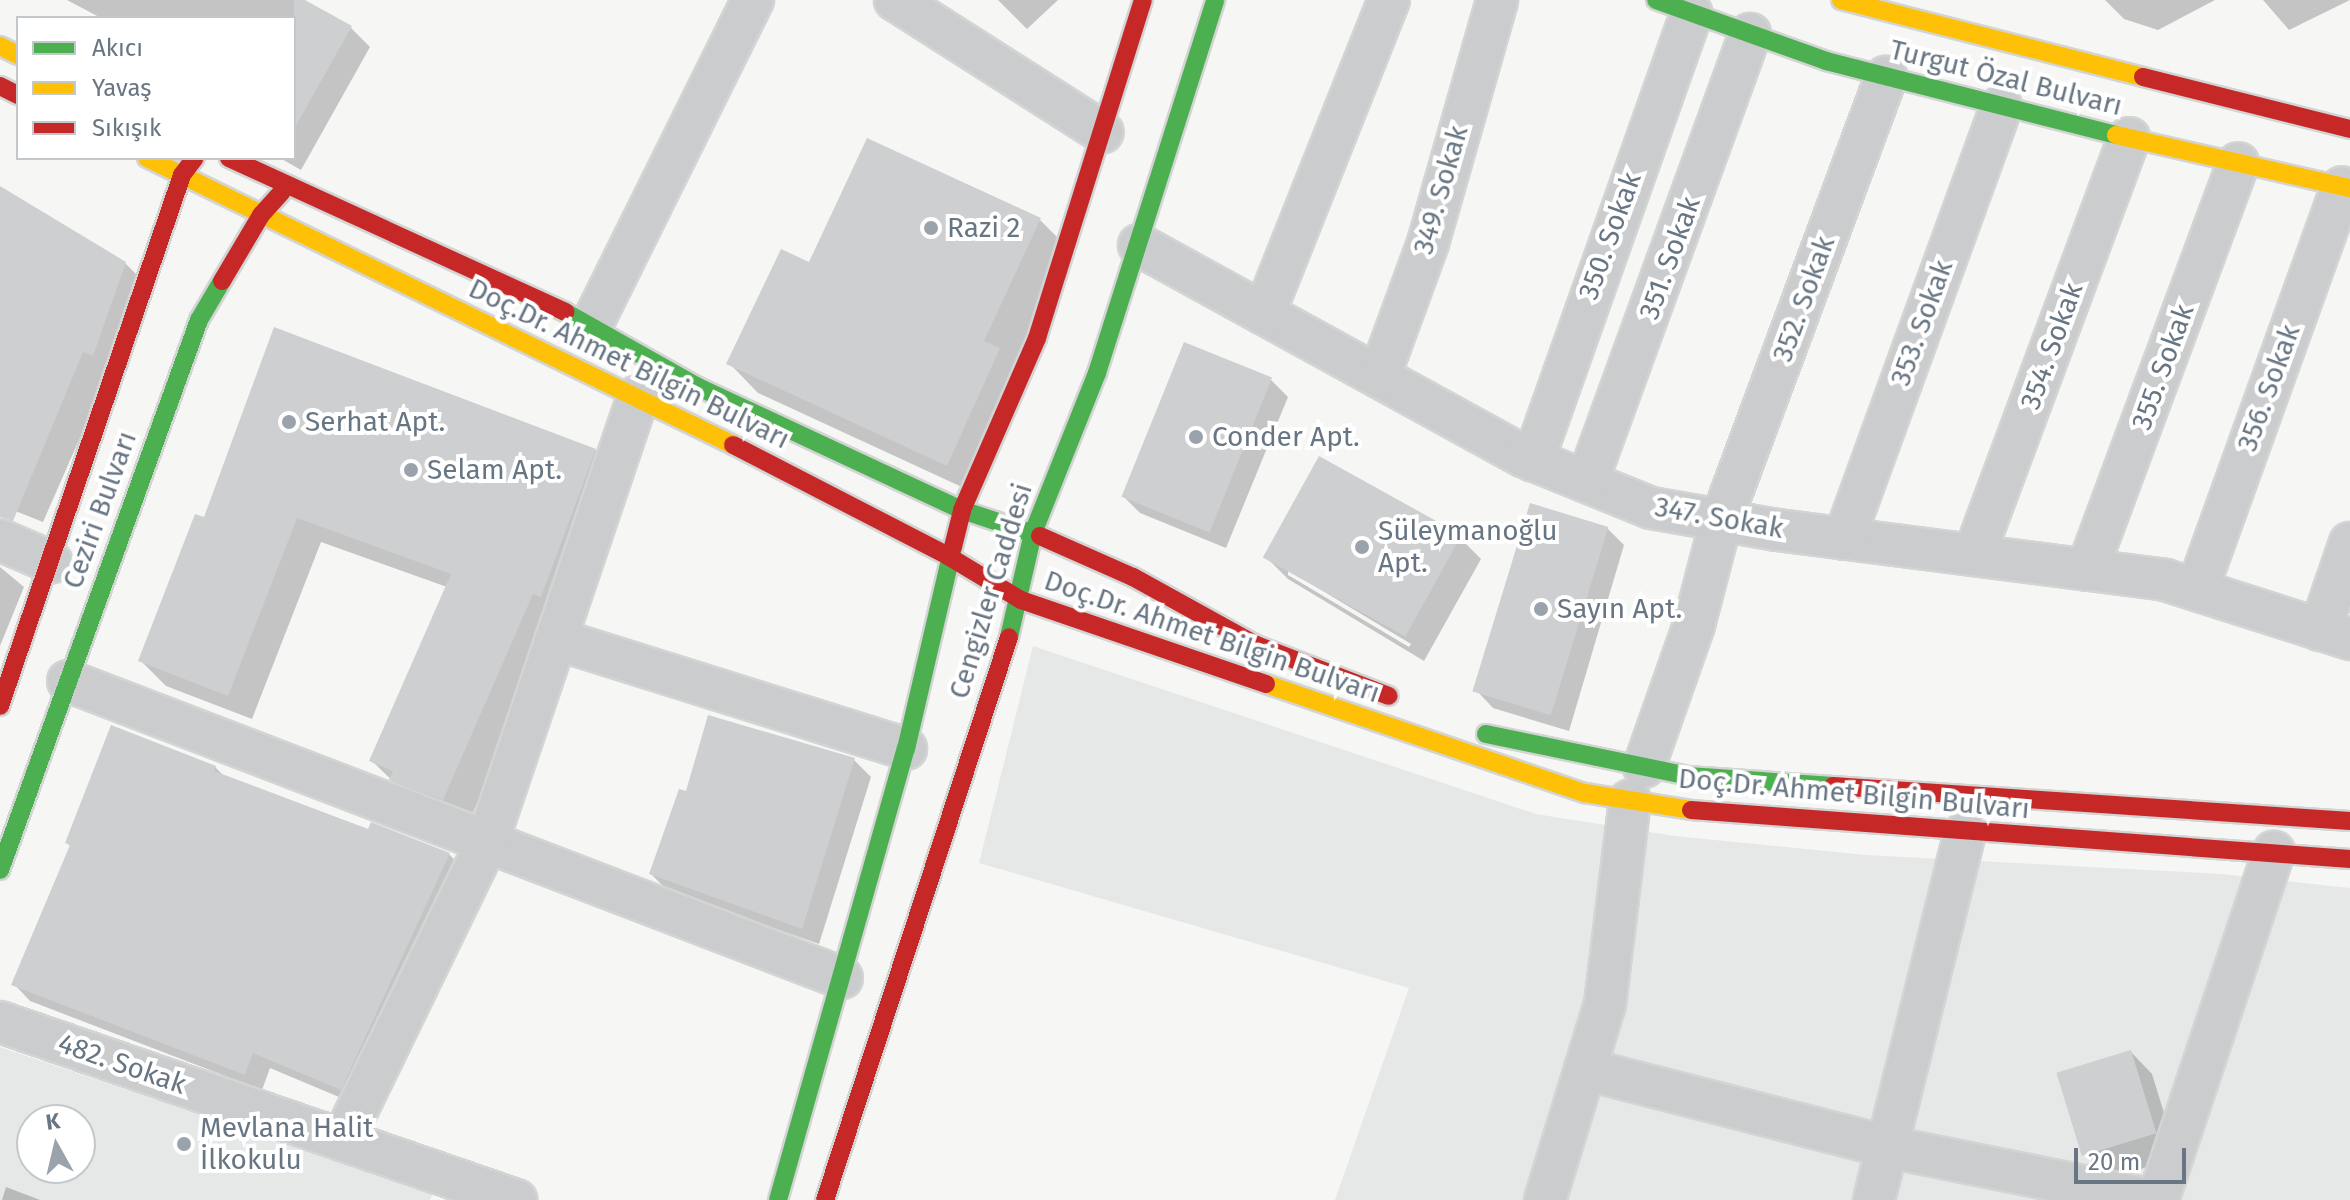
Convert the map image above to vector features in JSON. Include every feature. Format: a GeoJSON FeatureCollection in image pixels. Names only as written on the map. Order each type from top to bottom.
{"type":"FeatureCollection","features":[{"type":"Feature","properties":{"kind":"main road","name":"Cengizler Caddesi"},"geometry":{"type":"LineString","coordinates":[[778,1200],[906,749],[948,556],[962,510],[1037,338],[1143,0]]}},
{"type":"Feature","properties":{"kind":"main road","name":"Cengizler Caddesi"},"geometry":{"type":"LineString","coordinates":[[825,1200],[1021,600],[1033,533],[1097,373],[1215,0]]}},
{"type":"Feature","properties":{"kind":"main road","name":"Turgut Özal Bulvarı"},"geometry":{"type":"LineString","coordinates":[[1841,0],[2350,129]]}},
{"type":"Feature","properties":{"kind":"main road","name":"Turgut Özal Bulvarı"},"geometry":{"type":"LineString","coordinates":[[1674,7],[1886,77],[2346,188]]}},
{"type":"Feature","properties":{"kind":"main road","name":"Doç.Dr. Ahmet Bilgin Bulvarı"},"geometry":{"type":"LineString","coordinates":[[151,160],[638,396],[948,556],[1021,600],[1585,793],[1688,776],[2350,821]]}},
{"type":"Feature","properties":{"kind":"main road","name":"Ceziri Bulvarı"},"geometry":{"type":"LineString","coordinates":[[0,706],[182,175],[193,160]]}},
{"type":"Feature","properties":{"kind":"main road","name":"Doç.Dr. Ahmet Bilgin Bulvarı"},"geometry":{"type":"LineString","coordinates":[[233,160],[592,324],[698,387],[962,510],[1033,533],[1133,577],[1256,645],[1405,702]]}},
{"type":"Feature","properties":{"kind":"main road","name":"Ceziri Bulvarı"},"geometry":{"type":"LineString","coordinates":[[0,870],[199,320],[261,215],[287,186]]}},
{"type":"Feature","properties":{"kind":"main road","name":"Doç.Dr. Ahmet Bilgin Bulvarı"},"geometry":{"type":"LineString","coordinates":[[1465,725],[1731,817],[2350,859]]}},
{"type":"Feature","properties":{"kind":"street"},"geometry":{"type":"LineString","coordinates":[[592,324],[753,0]]}},
{"type":"Feature","properties":{"kind":"street"},"geometry":{"type":"LineString","coordinates":[[895,0],[1102,132]]}},
{"type":"Feature","properties":{"kind":"street"},"geometry":{"type":"LineString","coordinates":[[1264,314],[1389,0]]}},
{"type":"Feature","properties":{"kind":"street","name":"349. Sokak"},"geometry":{"type":"LineString","coordinates":[[1379,377],[1428,243],[1497,0]]}},
{"type":"Feature","properties":{"kind":"street","name":"350. Sokak"},"geometry":{"type":"LineString","coordinates":[[1533,461],[1674,7]]}},
{"type":"Feature","properties":{"kind":"street","name":"351. Sokak"},"geometry":{"type":"LineString","coordinates":[[1587,482],[1750,34]]}},
{"type":"Feature","properties":{"kind":"street","name":"352. Sokak"},"geometry":{"type":"LineString","coordinates":[[1545,1200],[1605,1004],[1637,784],[1694,625],[1721,521],[1886,77]]}},
{"type":"Feature","properties":{"kind":"street","name":"353. Sokak"},"geometry":{"type":"LineString","coordinates":[[1844,539],[2001,107]]}},
{"type":"Feature","properties":{"kind":"street","name":"354. Sokak"},"geometry":{"type":"LineString","coordinates":[[1974,555],[2129,138]]}},
{"type":"Feature","properties":{"kind":"street","name":"355. Sokak"},"geometry":{"type":"LineString","coordinates":[[2087,570],[2238,163]]}},
{"type":"Feature","properties":{"kind":"street","name":"356. Sokak"},"geometry":{"type":"LineString","coordinates":[[2197,590],[2346,188]]}},
{"type":"Feature","properties":{"kind":"street","name":"347. Sokak"},"geometry":{"type":"LineString","coordinates":[[1139,245],[1533,461],[1651,508],[1844,539],[2165,580],[2335,634]]}},
{"type":"Feature","properties":{"kind":"street"},"geometry":{"type":"LineString","coordinates":[[343,1139],[488,840],[638,396]]}},
{"type":"Feature","properties":{"kind":"street"},"geometry":{"type":"LineString","coordinates":[[0,540],[51,562]]}},
{"type":"Feature","properties":{"kind":"street"},"geometry":{"type":"LineString","coordinates":[[2335,634],[2350,543]]}},
{"type":"Feature","properties":{"kind":"street"},"geometry":{"type":"LineString","coordinates":[[556,639],[906,749]]}},
{"type":"Feature","properties":{"kind":"street"},"geometry":{"type":"LineString","coordinates":[[68,681],[842,978]]}},
{"type":"Feature","properties":{"kind":"street"},"geometry":{"type":"LineString","coordinates":[[1874,1200],[1965,833]]}},
{"type":"Feature","properties":{"kind":"street"},"geometry":{"type":"LineString","coordinates":[[2158,1200],[2274,852]]}},
{"type":"Feature","properties":{"kind":"street","name":"482. Sokak"},"geometry":{"type":"LineString","coordinates":[[0,1022],[343,1139],[457,1190],[516,1200]]}},
{"type":"Feature","properties":{"kind":"street"},"geometry":{"type":"LineString","coordinates":[[1585,1069],[1889,1147],[2151,1200]]}},
{"type":"Feature","properties":{"kind":"shaded area"},"geometry":{"type":"Polygon","coordinates":[[[1033,646],[1536,814],[1675,836],[1867,855],[2222,874],[2350,888],[2350,1200],[1335,1200],[1409,988],[979,863],[1033,646]]]}},
{"type":"Feature","properties":{"kind":"shaded area","name":"Mevlana Halit İlkokulu"},"geometry":{"type":"Polygon","coordinates":[[[0,1047],[433,1193],[430,1200],[0,1200],[0,1047]]]}},
{"type":"Feature","properties":{"kind":"building"},"geometry":{"type":"Polygon","coordinates":[[[294,0],[305,0],[352,26],[296,125],[296,16],[294,0]]]}},
{"type":"Feature","properties":{"kind":"building"},"geometry":{"type":"Polygon","coordinates":[[[867,138],[1041,218],[984,341],[1000,348],[947,466],[726,364],[781,249],[809,262],[867,138]]]}},
{"type":"Feature","properties":{"kind":"building"},"geometry":{"type":"Polygon","coordinates":[[[0,186],[126,262],[93,356],[83,352],[13,521],[0,517],[0,186]]]}},
{"type":"Feature","properties":{"kind":"building"},"geometry":{"type":"Polygon","coordinates":[[[274,327],[596,449],[541,597],[533,594],[443,800],[389,780],[393,771],[369,761],[451,574],[297,518],[228,696],[138,661],[195,514],[204,517],[274,327]]]}},
{"type":"Feature","properties":{"kind":"building","name":"Conder Apt."},"geometry":{"type":"Polygon","coordinates":[[[1184,342],[1272,378],[1210,532],[1121,497],[1184,342]]]}},
{"type":"Feature","properties":{"kind":"building","name":"Süleymanoğlu Apt."},"geometry":{"type":"Polygon","coordinates":[[[1319,456],[1462,535],[1405,636],[1263,557],[1319,456]]]}},
{"type":"Feature","properties":{"kind":"building","name":"Sayın Apt."},"geometry":{"type":"Polygon","coordinates":[[[1530,503],[1608,527],[1551,715],[1472,691],[1530,503]]]}},
{"type":"Feature","properties":{"kind":"building"},"geometry":{"type":"Polygon","coordinates":[[[708,715],[855,758],[802,929],[649,874],[679,789],[686,791],[708,715]]]}},
{"type":"Feature","properties":{"kind":"building"},"geometry":{"type":"Polygon","coordinates":[[[111,725],[216,766],[214,771],[368,829],[371,822],[450,853],[341,1090],[253,1053],[245,1075],[11,985],[70,845],[65,843],[111,725]]]}},
{"type":"Feature","properties":{"kind":"building"},"geometry":{"type":"Polygon","coordinates":[[[2131,1050],[2156,1133],[2082,1156],[2056,1073],[2131,1050]]]}},
{"type":"Feature","properties":{"kind":"traffic: fast"},"geometry":{"type":"LineString","coordinates":[[1009,637],[1033,533],[1097,373],[1215,0]]}},
{"type":"Feature","properties":{"kind":"traffic: fast"},"geometry":{"type":"LineString","coordinates":[[1656,0],[1826,61],[2116,135]]}},
{"type":"Feature","properties":{"kind":"traffic: fast"},"geometry":{"type":"LineString","coordinates":[[0,870],[199,320],[222,281]]}},
{"type":"Feature","properties":{"kind":"traffic: fast"},"geometry":{"type":"LineString","coordinates":[[565,312],[698,387],[962,510],[1040,536]]}},
{"type":"Feature","properties":{"kind":"traffic: fast"},"geometry":{"type":"LineString","coordinates":[[778,1200],[906,749],[953,547]]}},
{"type":"Feature","properties":{"kind":"traffic: fast"},"geometry":{"type":"LineString","coordinates":[[1486,734],[1688,776],[1833,786]]}},
{"type":"Feature","properties":{"kind":"traffic: slow"},"geometry":{"type":"LineString","coordinates":[[1841,0],[2143,77]]}},
{"type":"Feature","properties":{"kind":"traffic: slow"},"geometry":{"type":"LineString","coordinates":[[0,46],[16,54]]}},
{"type":"Feature","properties":{"kind":"traffic: slow"},"geometry":{"type":"LineString","coordinates":[[2116,135],[2350,188]]}},
{"type":"Feature","properties":{"kind":"traffic: slow"},"geometry":{"type":"LineString","coordinates":[[151,160],[733,445]]}},
{"type":"Feature","properties":{"kind":"traffic: slow"},"geometry":{"type":"LineString","coordinates":[[1266,684],[1585,793],[1691,810]]}},
{"type":"Feature","properties":{"kind":"traffic: jam"},"geometry":{"type":"LineString","coordinates":[[953,547],[962,510],[1037,338],[1143,0]]}},
{"type":"Feature","properties":{"kind":"traffic: jam"},"geometry":{"type":"LineString","coordinates":[[2143,77],[2350,129]]}},
{"type":"Feature","properties":{"kind":"traffic: jam"},"geometry":{"type":"LineString","coordinates":[[0,86],[16,94]]}},
{"type":"Feature","properties":{"kind":"traffic: jam"},"geometry":{"type":"LineString","coordinates":[[0,706],[182,175],[193,160]]}},
{"type":"Feature","properties":{"kind":"traffic: jam"},"geometry":{"type":"LineString","coordinates":[[233,160],[565,312]]}},
{"type":"Feature","properties":{"kind":"traffic: jam"},"geometry":{"type":"LineString","coordinates":[[222,281],[261,215],[282,192]]}},
{"type":"Feature","properties":{"kind":"traffic: jam"},"geometry":{"type":"LineString","coordinates":[[733,445],[948,556],[1021,600],[1266,684]]}},
{"type":"Feature","properties":{"kind":"traffic: jam"},"geometry":{"type":"LineString","coordinates":[[1040,536],[1133,577],[1256,645],[1389,696]]}},
{"type":"Feature","properties":{"kind":"traffic: jam"},"geometry":{"type":"LineString","coordinates":[[825,1200],[1009,637]]}},
{"type":"Feature","properties":{"kind":"traffic: jam"},"geometry":{"type":"LineString","coordinates":[[1833,786],[2350,821]]}},
{"type":"Feature","properties":{"kind":"traffic: jam"},"geometry":{"type":"LineString","coordinates":[[1691,810],[2350,859]]}},
{"type":"Feature","properties":{"kind":"place","name":"Razi 2"},"geometry":{"type":"Point","coordinates":[931,228]}},
{"type":"Feature","properties":{"kind":"place","name":"Serhat Apt."},"geometry":{"type":"Point","coordinates":[289,422]}},
{"type":"Feature","properties":{"kind":"place","name":"Conder Apt."},"geometry":{"type":"Point","coordinates":[1196,437]}},
{"type":"Feature","properties":{"kind":"place","name":"Selam Apt."},"geometry":{"type":"Point","coordinates":[411,470]}},
{"type":"Feature","properties":{"kind":"place","name":"Süleymanoğlu Apt."},"geometry":{"type":"Point","coordinates":[1362,547]}},
{"type":"Feature","properties":{"kind":"place","name":"Sayın Apt."},"geometry":{"type":"Point","coordinates":[1541,609]}},
{"type":"Feature","properties":{"kind":"place","name":"Mevlana Halit İlkokulu"},"geometry":{"type":"Point","coordinates":[184,1144]}}]}
